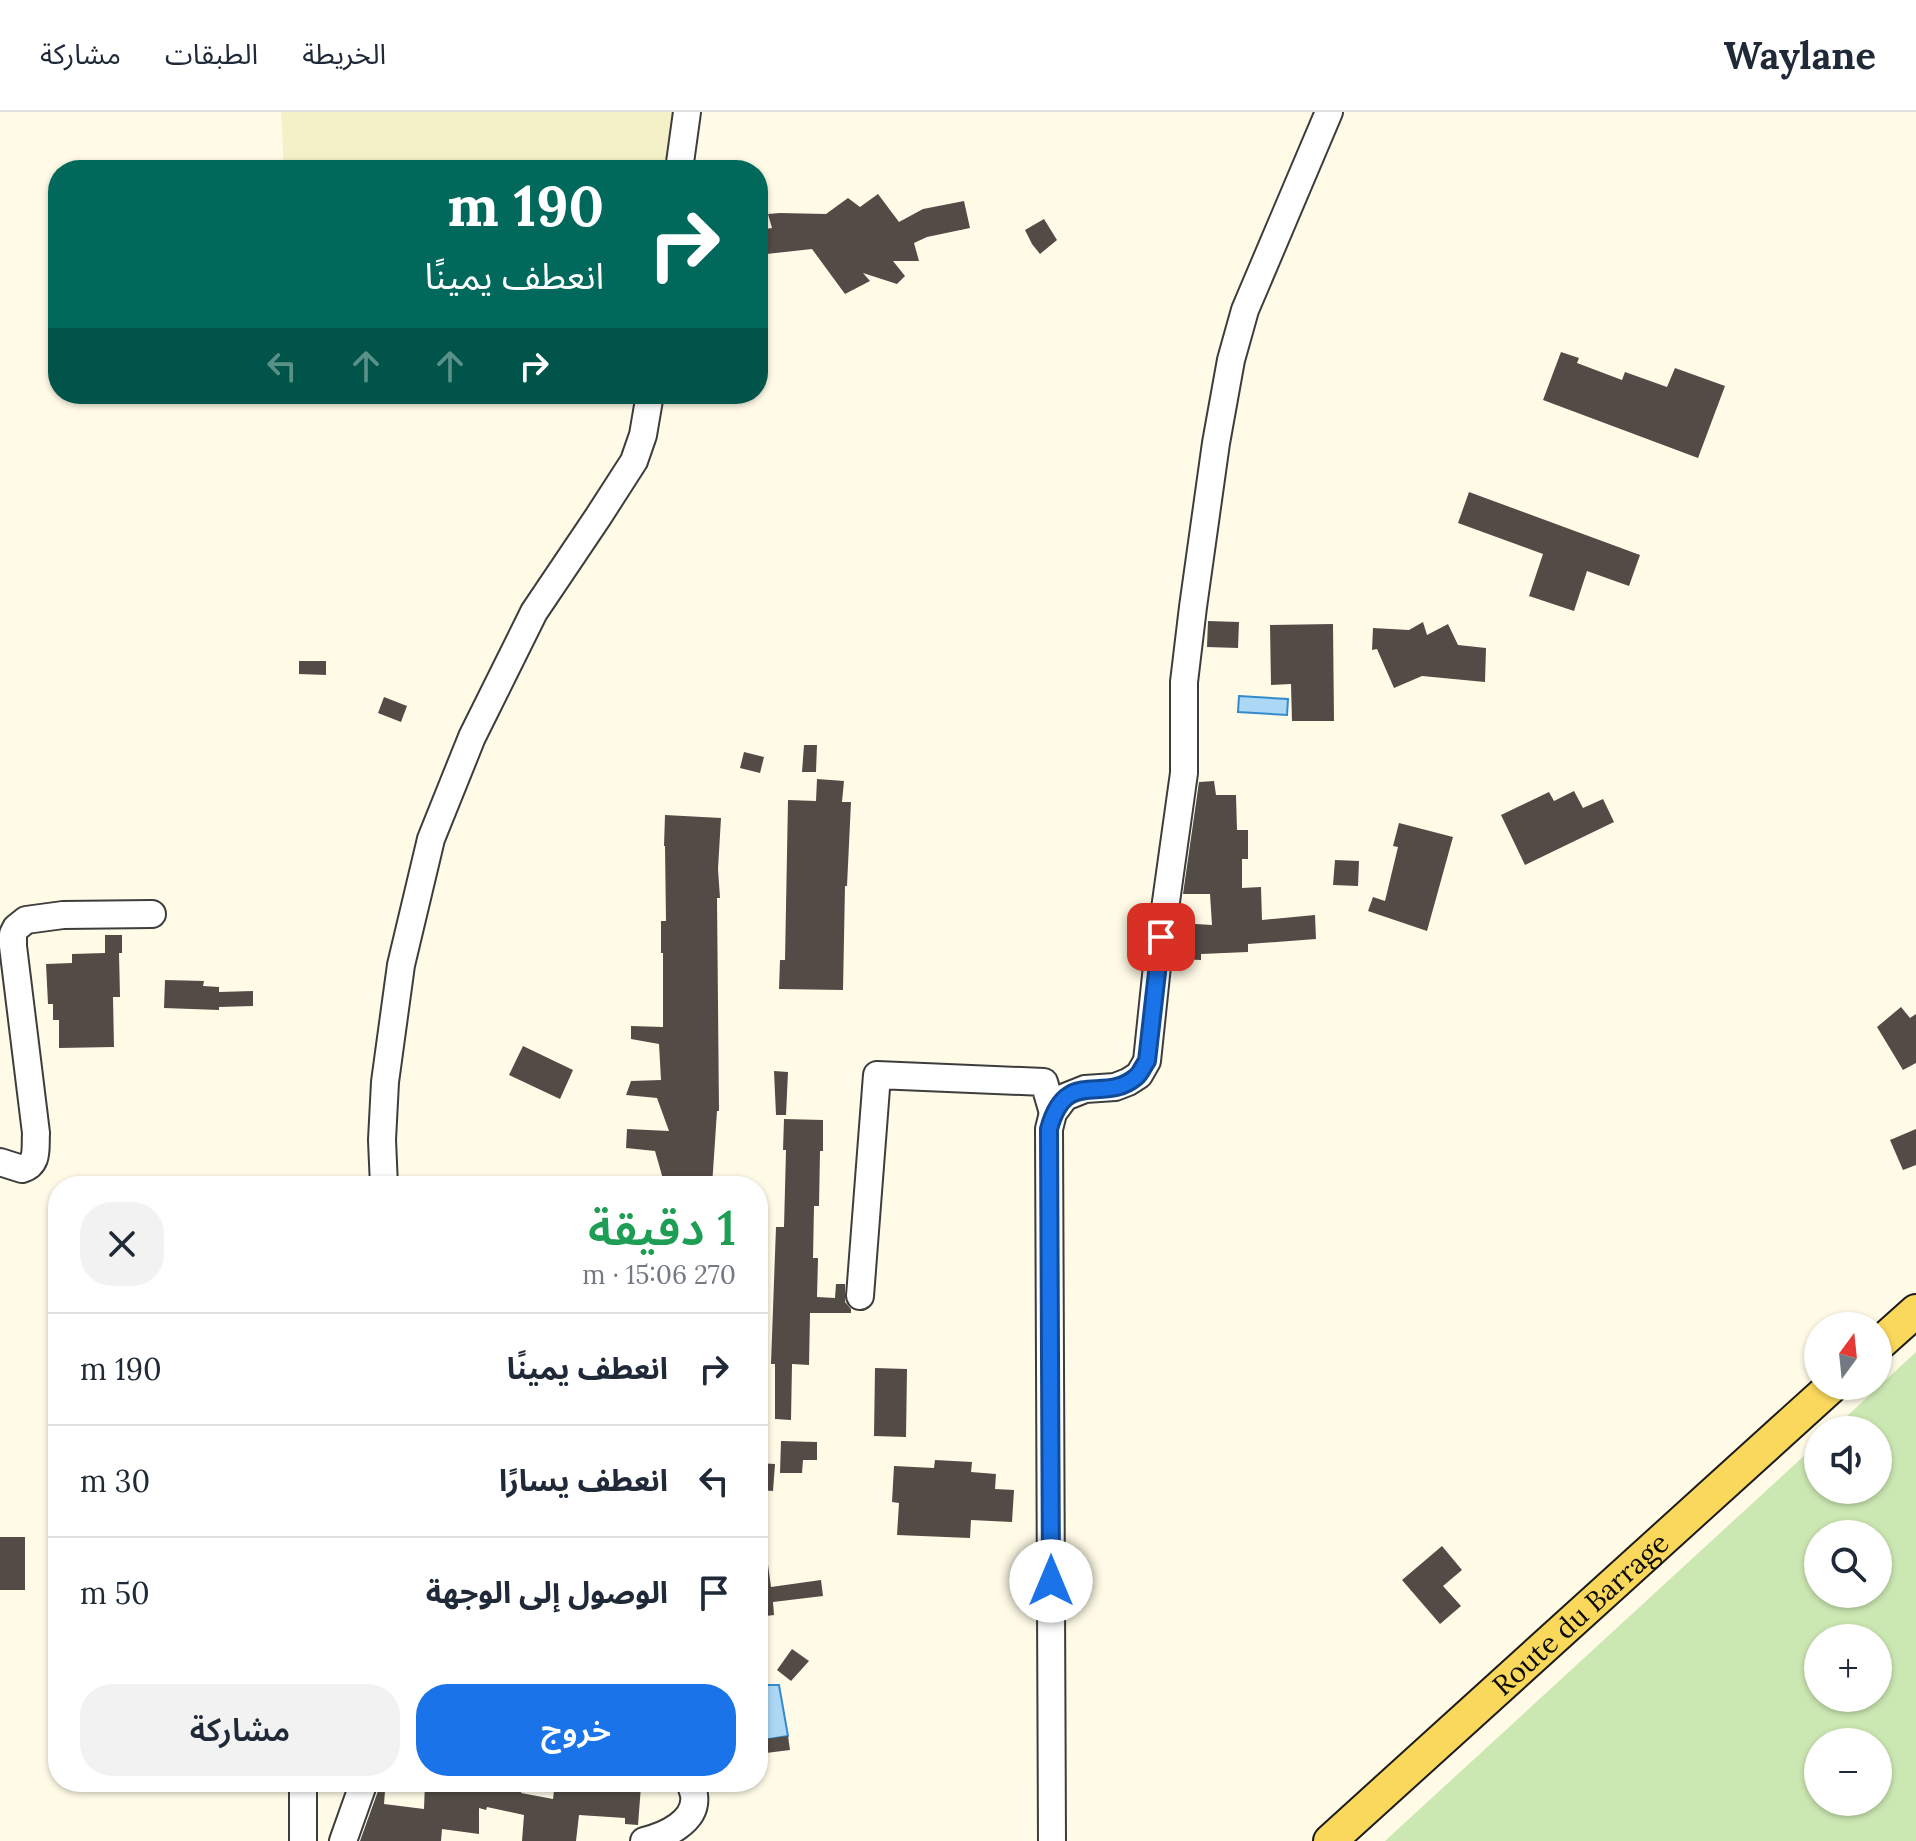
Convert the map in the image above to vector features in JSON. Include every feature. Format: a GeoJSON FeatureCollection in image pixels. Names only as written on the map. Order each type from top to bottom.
{"type":"FeatureCollection","features":[{"type":"Feature","properties":{"kind":"main road"},"geometry":{"type":"LineString","coordinates":[[1892,1332],[1916,1311]]}},
{"type":"Feature","properties":{"kind":"main road","name":"Route du Barrage"},"geometry":{"type":"LineString","coordinates":[[1330,1841],[1817,1400]]}},
{"type":"Feature","properties":{"kind":"street"},"geometry":{"type":"LineString","coordinates":[[680,160],[687,112]]}},
{"type":"Feature","properties":{"kind":"street"},"geometry":{"type":"LineString","coordinates":[[1052,1841],[1049,1129],[1053,1113],[1065,1097],[1085,1089],[1115,1087],[1128,1082],[1139,1075],[1147,1061],[1184,773],[1184,682],[1216,443],[1231,360],[1245,310],[1329,112]]}},
{"type":"Feature","properties":{"kind":"street"},"geometry":{"type":"LineString","coordinates":[[384,1176],[385,1082],[401,965],[431,839],[472,737],[534,612],[634,461],[643,435],[648,404]]}},
{"type":"Feature","properties":{"kind":"street"},"geometry":{"type":"LineString","coordinates":[[0,1162],[22,1169],[35,1158],[36,1133],[13,946],[16,928],[26,920],[63,915],[152,914]]}},
{"type":"Feature","properties":{"kind":"street"},"geometry":{"type":"LineString","coordinates":[[860,1296],[877,1075],[1044,1082],[1053,1113]]}},
{"type":"Feature","properties":{"kind":"street"},"geometry":{"type":"LineString","coordinates":[[303,1792],[303,1841]]}},
{"type":"Feature","properties":{"kind":"street"},"geometry":{"type":"LineString","coordinates":[[343,1841],[360,1792]]}},
{"type":"Feature","properties":{"kind":"street"},"geometry":{"type":"LineString","coordinates":[[644,1841],[677,1828],[685,1820],[693,1806],[693,1792]]}},
{"type":"Feature","properties":{"kind":"shaded area"},"geometry":{"type":"Polygon","coordinates":[[[281,112],[676,112],[671,160],[283,160],[281,112]]]}},
{"type":"Feature","properties":{"kind":"green space"},"geometry":{"type":"Polygon","coordinates":[[[1916,1352],[1916,1841],[1385,1841],[1804,1456],[1804,1504],[1892,1504],[1892,1416],[1847,1416],[1864,1400],[1892,1400],[1892,1374],[1916,1352]]]}},
{"type":"Feature","properties":{"kind":"water"},"geometry":{"type":"Polygon","coordinates":[[[1239,696],[1288,699],[1287,715],[1238,712],[1239,696]]]}},
{"type":"Feature","properties":{"kind":"water"},"geometry":{"type":"Polygon","coordinates":[[[768,1685],[779,1685],[788,1736],[768,1739],[768,1685]]]}},
{"type":"Feature","properties":{"kind":"building"},"geometry":{"type":"Polygon","coordinates":[[[878,194],[899,222],[923,209],[964,201],[970,228],[927,237],[914,243],[919,261],[893,261],[905,276],[897,284],[863,273],[870,281],[845,294],[812,249],[768,254],[768,229],[772,228],[768,214],[826,214],[848,198],[860,207],[878,194]]]}},
{"type":"Feature","properties":{"kind":"building"},"geometry":{"type":"Polygon","coordinates":[[[1044,219],[1057,240],[1040,254],[1025,230],[1044,219]]]}},
{"type":"Feature","properties":{"kind":"building"},"geometry":{"type":"Polygon","coordinates":[[[1561,352],[1579,358],[1577,363],[1622,380],[1625,372],[1667,387],[1675,368],[1725,386],[1698,458],[1543,400],[1561,352]]]}},
{"type":"Feature","properties":{"kind":"building"},"geometry":{"type":"Polygon","coordinates":[[[1469,492],[1640,555],[1629,586],[1587,571],[1574,611],[1529,596],[1543,554],[1458,523],[1469,492]]]}},
{"type":"Feature","properties":{"kind":"building"},"geometry":{"type":"Polygon","coordinates":[[[1208,621],[1239,622],[1238,648],[1207,647],[1208,621]]]}},
{"type":"Feature","properties":{"kind":"building"},"geometry":{"type":"Polygon","coordinates":[[[1423,622],[1427,635],[1448,624],[1458,645],[1486,648],[1485,682],[1422,676],[1394,688],[1377,649],[1372,650],[1373,628],[1409,630],[1423,622]]]}},
{"type":"Feature","properties":{"kind":"building"},"geometry":{"type":"Polygon","coordinates":[[[1333,624],[1334,721],[1292,721],[1291,684],[1271,685],[1270,625],[1333,624]]]}},
{"type":"Feature","properties":{"kind":"building"},"geometry":{"type":"Polygon","coordinates":[[[299,661],[326,661],[326,675],[299,674],[299,661]]]}},
{"type":"Feature","properties":{"kind":"building"},"geometry":{"type":"Polygon","coordinates":[[[384,697],[407,706],[401,722],[378,713],[384,697]]]}},
{"type":"Feature","properties":{"kind":"building"},"geometry":{"type":"Polygon","coordinates":[[[804,745],[817,745],[816,772],[802,772],[804,745]]]}},
{"type":"Feature","properties":{"kind":"building"},"geometry":{"type":"Polygon","coordinates":[[[744,752],[764,757],[760,773],[740,768],[744,752]]]}},
{"type":"Feature","properties":{"kind":"building"},"geometry":{"type":"Polygon","coordinates":[[[817,779],[844,781],[842,802],[851,802],[845,886],[843,990],[779,989],[780,960],[785,960],[788,800],[816,801],[817,779]]]}},
{"type":"Feature","properties":{"kind":"building"},"geometry":{"type":"Polygon","coordinates":[[[1214,781],[1216,795],[1236,795],[1237,830],[1248,830],[1248,859],[1242,859],[1242,888],[1261,887],[1262,920],[1315,915],[1316,939],[1248,944],[1248,952],[1201,954],[1201,960],[1174,959],[1179,923],[1212,925],[1210,894],[1183,894],[1199,782],[1214,781]]]}},
{"type":"Feature","properties":{"kind":"building"},"geometry":{"type":"Polygon","coordinates":[[[1574,791],[1583,808],[1603,799],[1614,822],[1525,865],[1501,815],[1549,792],[1554,801],[1574,791]]]}},
{"type":"Feature","properties":{"kind":"building"},"geometry":{"type":"Polygon","coordinates":[[[665,815],[721,818],[720,898],[717,898],[719,1111],[713,1176],[662,1176],[655,1151],[626,1148],[627,1129],[669,1131],[657,1098],[626,1095],[631,1081],[661,1080],[659,1044],[631,1039],[631,1026],[663,1027],[661,921],[666,921],[665,815]]]}},
{"type":"Feature","properties":{"kind":"building"},"geometry":{"type":"Polygon","coordinates":[[[1399,823],[1453,837],[1427,931],[1368,911],[1373,897],[1385,901],[1398,847],[1393,846],[1399,823]]]}},
{"type":"Feature","properties":{"kind":"building"},"geometry":{"type":"Polygon","coordinates":[[[1335,860],[1359,861],[1358,886],[1333,885],[1335,860]]]}},
{"type":"Feature","properties":{"kind":"building"},"geometry":{"type":"Polygon","coordinates":[[[105,935],[122,935],[122,953],[119,953],[120,997],[113,997],[114,1047],[59,1048],[59,1020],[53,1020],[53,1004],[48,1004],[46,964],[72,963],[72,954],[105,953],[105,935]]]}},
{"type":"Feature","properties":{"kind":"building"},"geometry":{"type":"Polygon","coordinates":[[[165,980],[204,981],[203,986],[219,987],[219,992],[253,991],[253,1006],[219,1007],[219,1010],[164,1008],[165,980]]]}},
{"type":"Feature","properties":{"kind":"building"},"geometry":{"type":"Polygon","coordinates":[[[1901,1007],[1910,1018],[1916,1014],[1916,1063],[1903,1070],[1877,1027],[1901,1007]]]}},
{"type":"Feature","properties":{"kind":"building"},"geometry":{"type":"Polygon","coordinates":[[[523,1046],[573,1070],[560,1099],[509,1075],[523,1046]]]}},
{"type":"Feature","properties":{"kind":"building"},"geometry":{"type":"Polygon","coordinates":[[[774,1071],[788,1072],[786,1115],[776,1115],[774,1071]]]}},
{"type":"Feature","properties":{"kind":"building"},"geometry":{"type":"Polygon","coordinates":[[[784,1119],[823,1120],[819,1206],[814,1206],[813,1258],[818,1258],[817,1297],[835,1298],[836,1284],[845,1284],[845,1302],[851,1309],[851,1313],[810,1313],[809,1365],[792,1364],[791,1420],[775,1419],[775,1364],[771,1364],[776,1227],[784,1227],[784,1119]]]}},
{"type":"Feature","properties":{"kind":"building"},"geometry":{"type":"Polygon","coordinates":[[[1916,1129],[1916,1165],[1903,1170],[1890,1140],[1916,1129]]]}},
{"type":"Feature","properties":{"kind":"building"},"geometry":{"type":"Polygon","coordinates":[[[875,1368],[907,1369],[906,1437],[874,1436],[875,1368]]]}},
{"type":"Feature","properties":{"kind":"building"},"geometry":{"type":"Polygon","coordinates":[[[781,1441],[817,1442],[817,1460],[803,1460],[802,1473],[780,1473],[781,1441]]]}},
{"type":"Feature","properties":{"kind":"building"},"geometry":{"type":"Polygon","coordinates":[[[935,1460],[972,1462],[971,1472],[996,1474],[995,1489],[1014,1490],[1012,1522],[971,1520],[970,1538],[897,1535],[899,1503],[892,1502],[894,1466],[934,1468],[935,1460]]]}},
{"type":"Feature","properties":{"kind":"building"},"geometry":{"type":"Polygon","coordinates":[[[768,1464],[775,1464],[773,1491],[768,1491],[768,1464]]]}},
{"type":"Feature","properties":{"kind":"building"},"geometry":{"type":"Polygon","coordinates":[[[0,1537],[25,1537],[25,1590],[0,1590],[0,1537]]]}},
{"type":"Feature","properties":{"kind":"building"},"geometry":{"type":"Polygon","coordinates":[[[1442,1546],[1462,1570],[1443,1586],[1461,1606],[1440,1624],[1402,1580],[1442,1546]]]}},
{"type":"Feature","properties":{"kind":"building"},"geometry":{"type":"Polygon","coordinates":[[[768,1564],[771,1587],[821,1580],[823,1596],[773,1602],[774,1615],[768,1616],[768,1564]]]}},
{"type":"Feature","properties":{"kind":"building"},"geometry":{"type":"Polygon","coordinates":[[[792,1649],[809,1661],[791,1681],[777,1670],[792,1649]]]}},
{"type":"Feature","properties":{"kind":"building"},"geometry":{"type":"Polygon","coordinates":[[[788,1736],[790,1750],[768,1753],[768,1739],[788,1736]]]}},
{"type":"Feature","properties":{"kind":"building"},"geometry":{"type":"Polygon","coordinates":[[[378,1792],[385,1792],[384,1804],[424,1809],[425,1792],[521,1792],[553,1799],[554,1792],[641,1792],[638,1825],[625,1824],[625,1818],[579,1815],[576,1841],[522,1841],[524,1815],[487,1807],[486,1810],[479,1808],[479,1834],[442,1829],[441,1841],[360,1841],[378,1792]]]}},
{"type":"Feature","properties":{"kind":"route"},"geometry":{"type":"LineString","coordinates":[[1051,1581],[1049,1129],[1053,1113],[1065,1097],[1085,1089],[1115,1087],[1139,1075],[1147,1061],[1161,937]]}}]}
